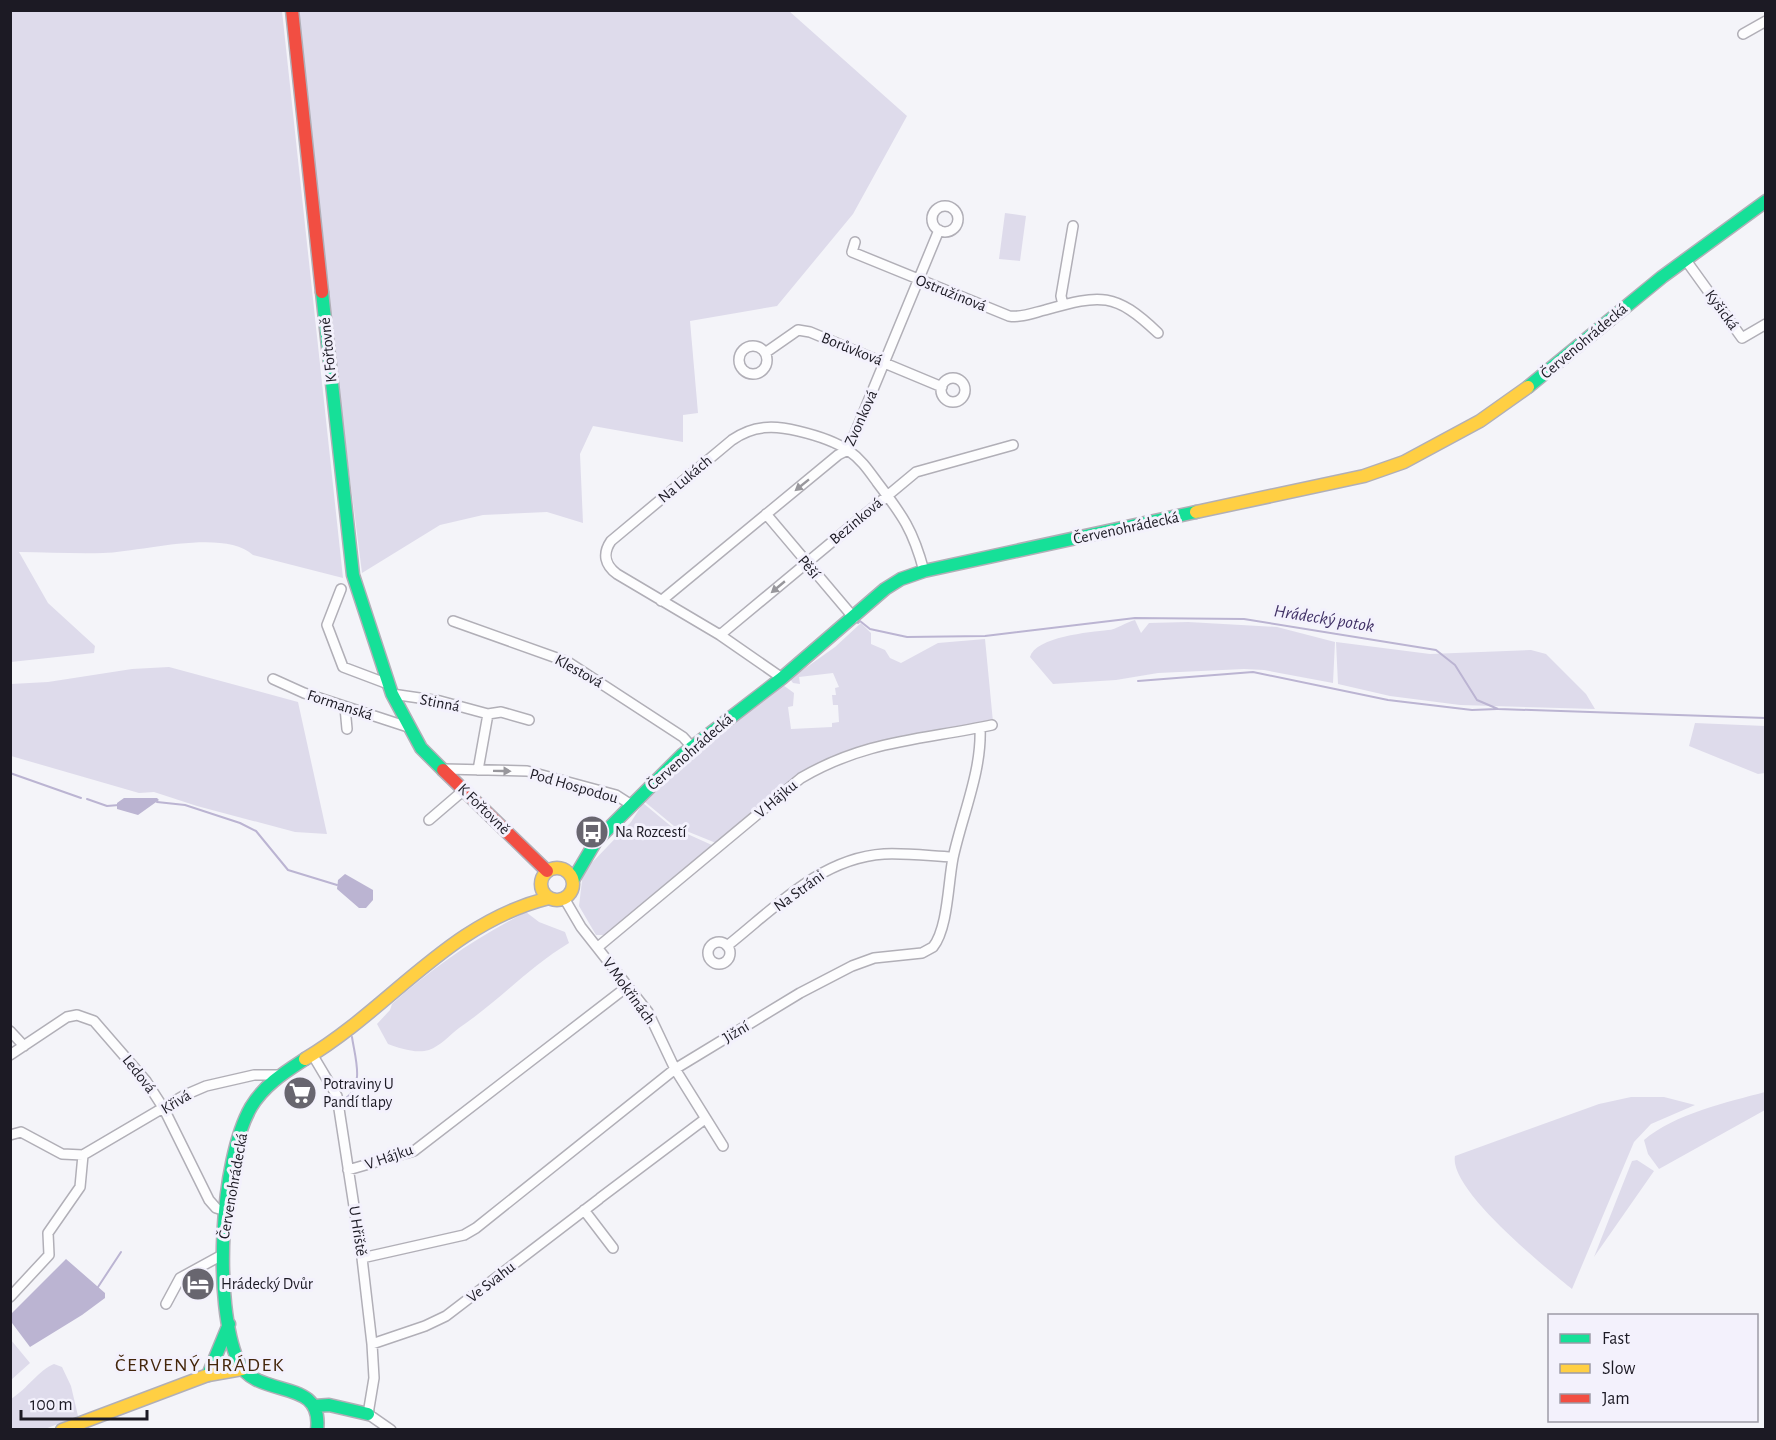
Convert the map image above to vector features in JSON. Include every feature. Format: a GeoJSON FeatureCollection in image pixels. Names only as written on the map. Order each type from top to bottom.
{"type":"FeatureCollection","features":[{"type":"Feature","properties":{"kind":"street","name":"K Fořtovně"},"geometry":{"type":"LineString","coordinates":[[292,10],[353,575],[390,689],[421,748],[464,790],[553,869]]}},
{"type":"Feature","properties":{"kind":"street"},"geometry":{"type":"LineString","coordinates":[[1743,34],[1766,21]]}},
{"type":"Feature","properties":{"kind":"street","name":"Červenohrádecká"},"geometry":{"type":"LineString","coordinates":[[573,880],[596,841],[630,804],[692,747],[782,678],[893,583],[924,571],[1310,488],[1401,464],[1440,444],[1524,390],[1685,259],[1766,201]]}},
{"type":"Feature","properties":{"kind":"street"},"geometry":{"type":"LineString","coordinates":[[1063,305],[1061,296],[1073,226]]}},
{"type":"Feature","properties":{"kind":"street","name":"Zvonková"},"geometry":{"type":"LineString","coordinates":[[661,601],[838,455],[848,450],[939,230]]}},
{"type":"Feature","properties":{"kind":"street","name":"Ostružinová"},"geometry":{"type":"LineString","coordinates":[[855,242],[852,252],[1013,317],[1063,305],[1110,298],[1134,311],[1158,333]]}},
{"type":"Feature","properties":{"kind":"street","name":"Kyšická"},"geometry":{"type":"LineString","coordinates":[[1685,259],[1742,338],[1766,324]]}},
{"type":"Feature","properties":{"kind":"street","name":"Borůvková"},"geometry":{"type":"LineString","coordinates":[[765,352],[798,330],[885,362],[942,387]]}},
{"type":"Feature","properties":{"kind":"street","name":"Na Lukách"},"geometry":{"type":"LineString","coordinates":[[782,678],[720,635],[610,569],[606,561],[607,547],[732,440],[755,428],[777,427],[818,436],[848,450],[861,461],[908,523],[924,571]]}},
{"type":"Feature","properties":{"kind":"street","name":"Bezinková"},"geometry":{"type":"LineString","coordinates":[[720,635],[887,495],[921,470],[1013,445]]}},
{"type":"Feature","properties":{"kind":"street","name":"Pěší"},"geometry":{"type":"LineString","coordinates":[[766,514],[854,618]]}},
{"type":"Feature","properties":{"kind":"street"},"geometry":{"type":"LineString","coordinates":[[341,589],[327,625],[343,667],[390,689]]}},
{"type":"Feature","properties":{"kind":"street","name":"Klestová"},"geometry":{"type":"LineString","coordinates":[[453,621],[568,662],[682,736],[692,747]]}},
{"type":"Feature","properties":{"kind":"street","name":"Formanská"},"geometry":{"type":"LineString","coordinates":[[273,679],[304,693],[408,727]]}},
{"type":"Feature","properties":{"kind":"street","name":"Stinná"},"geometry":{"type":"LineString","coordinates":[[390,689],[488,714],[501,712],[529,720]]}},
{"type":"Feature","properties":{"kind":"street"},"geometry":{"type":"LineString","coordinates":[[345,707],[347,729]]}},
{"type":"Feature","properties":{"kind":"street"},"geometry":{"type":"LineString","coordinates":[[478,770],[488,714]]}},
{"type":"Feature","properties":{"kind":"street","name":"V Hájku"},"geometry":{"type":"LineString","coordinates":[[598,947],[801,778],[852,753],[918,737],[992,725]]}},
{"type":"Feature","properties":{"kind":"street","name":"Jižní"},"geometry":{"type":"LineString","coordinates":[[362,1258],[464,1235],[476,1228],[675,1069],[800,993],[852,966],[874,958],[930,950],[936,944],[942,925],[953,858],[978,758],[980,728]]}},
{"type":"Feature","properties":{"kind":"street","name":"Pod Hospodou"},"geometry":{"type":"LineString","coordinates":[[444,769],[527,771],[616,795],[630,804]]}},
{"type":"Feature","properties":{"kind":"street"},"geometry":{"type":"LineString","coordinates":[[429,820],[464,790]]}},
{"type":"Feature","properties":{"kind":"street","name":"Červenohrádecká"},"geometry":{"type":"LineString","coordinates":[[553,869],[596,841]]}},
{"type":"Feature","properties":{"kind":"street","name":"Na Stráni"},"geometry":{"type":"LineString","coordinates":[[727,946],[796,890],[834,867],[852,860],[885,854],[953,858]]}},
{"type":"Feature","properties":{"kind":"street"},"geometry":{"type":"LineString","coordinates":[[553,869],[568,872],[573,880],[571,891],[564,898],[549,898],[543,893],[541,884],[553,869]]}},
{"type":"Feature","properties":{"kind":"street","name":"Červenohrádecká"},"geometry":{"type":"LineString","coordinates":[[242,1369],[229,1324],[222,1255],[226,1211],[244,1124],[258,1096],[279,1075],[344,1035],[402,982],[439,954],[505,913],[541,884]]}},
{"type":"Feature","properties":{"kind":"street","name":"Červenohrádecká"},"geometry":{"type":"LineString","coordinates":[[505,913],[549,898]]}},
{"type":"Feature","properties":{"kind":"street","name":"V Mokřinách"},"geometry":{"type":"LineString","coordinates":[[564,898],[576,920],[648,1012],[675,1069],[723,1146]]}},
{"type":"Feature","properties":{"kind":"street","name":"V Hájku"},"geometry":{"type":"LineString","coordinates":[[348,1170],[414,1151],[628,986]]}},
{"type":"Feature","properties":{"kind":"street","name":"Ledová"},"geometry":{"type":"LineString","coordinates":[[10,1055],[67,1017],[87,1017],[94,1021],[124,1055],[164,1109],[209,1200],[216,1208],[226,1211]]}},
{"type":"Feature","properties":{"kind":"street"},"geometry":{"type":"LineString","coordinates":[[10,1031],[24,1046]]}},
{"type":"Feature","properties":{"kind":"street","name":"U Hřiště"},"geometry":{"type":"LineString","coordinates":[[312,1054],[337,1096],[362,1258],[372,1344],[374,1378],[368,1414]]}},
{"type":"Feature","properties":{"kind":"street","name":"Křivá"},"geometry":{"type":"LineString","coordinates":[[83,1155],[164,1109],[184,1095],[230,1079],[279,1075]]}},
{"type":"Feature","properties":{"kind":"street","name":"Ve Svahu"},"geometry":{"type":"LineString","coordinates":[[372,1344],[425,1326],[446,1316],[705,1119]]}},
{"type":"Feature","properties":{"kind":"street"},"geometry":{"type":"LineString","coordinates":[[10,1134],[21,1132],[62,1154],[83,1155],[80,1187],[48,1233],[49,1255],[10,1297]]}},
{"type":"Feature","properties":{"kind":"street"},"geometry":{"type":"LineString","coordinates":[[584,1210],[613,1248]]}},
{"type":"Feature","properties":{"kind":"street"},"geometry":{"type":"LineString","coordinates":[[166,1304],[180,1278],[222,1255]]}},
{"type":"Feature","properties":{"kind":"street"},"geometry":{"type":"LineString","coordinates":[[208,1375],[229,1324]]}},
{"type":"Feature","properties":{"kind":"street"},"geometry":{"type":"LineString","coordinates":[[62,1430],[76,1427],[208,1375],[242,1369],[251,1378],[306,1397],[315,1406],[319,1418],[317,1430]]}},
{"type":"Feature","properties":{"kind":"street"},"geometry":{"type":"LineString","coordinates":[[315,1406],[328,1405],[368,1414],[391,1430]]}},
{"type":"Feature","properties":{"kind":"shaded area"},"geometry":{"type":"Polygon","coordinates":[[[10,11],[282,11],[343,578],[253,555],[240,547],[223,543],[203,542],[103,553],[19,552],[48,603],[95,646],[94,653],[11,662],[10,11]]]}},
{"type":"Feature","properties":{"kind":"shaded area"},"geometry":{"type":"Polygon","coordinates":[[[299,11],[789,11],[907,116],[853,214],[777,306],[690,321],[698,413],[683,415],[683,442],[593,426],[580,454],[583,523],[547,512],[483,515],[440,525],[362,573],[339,393],[299,11]]]}},
{"type":"Feature","properties":{"kind":"shaded area"},"geometry":{"type":"Polygon","coordinates":[[[1005,213],[1026,216],[1020,261],[999,259],[1005,213]]]}},
{"type":"Feature","properties":{"kind":"shaded area"},"geometry":{"type":"Polygon","coordinates":[[[1135,620],[1141,633],[1149,623],[1188,622],[1277,627],[1335,642],[1333,683],[1264,670],[1244,669],[1158,673],[1116,680],[1053,684],[1030,657],[1034,650],[1052,640],[1111,630],[1135,620]]]}},
{"type":"Feature","properties":{"kind":"shaded area"},"geometry":{"type":"Polygon","coordinates":[[[861,623],[871,633],[871,644],[885,650],[890,658],[901,663],[938,643],[985,639],[993,722],[900,736],[832,756],[801,775],[716,843],[674,826],[645,802],[650,797],[647,794],[692,753],[783,685],[794,693],[793,706],[788,707],[791,729],[832,727],[832,723],[839,722],[838,705],[833,705],[832,695],[836,695],[835,688],[839,687],[833,673],[799,677],[800,684],[793,683],[790,679],[835,647],[861,623]]]}},
{"type":"Feature","properties":{"kind":"shaded area"},"geometry":{"type":"Polygon","coordinates":[[[1336,642],[1430,654],[1531,650],[1546,654],[1586,694],[1595,709],[1460,705],[1390,696],[1338,684],[1336,642]]]}},
{"type":"Feature","properties":{"kind":"shaded area"},"geometry":{"type":"Polygon","coordinates":[[[169,667],[298,702],[327,834],[295,832],[154,792],[139,793],[11,756],[11,684],[48,682],[132,669],[169,667]]]}},
{"type":"Feature","properties":{"kind":"shaded area"},"geometry":{"type":"Polygon","coordinates":[[[1695,723],[1765,726],[1765,773],[1758,774],[1689,746],[1695,723]]]}},
{"type":"Feature","properties":{"kind":"shaded area"},"geometry":{"type":"Polygon","coordinates":[[[124,798],[157,798],[159,800],[138,815],[117,809],[117,803],[124,798]]]}},
{"type":"Feature","properties":{"kind":"shaded area"},"geometry":{"type":"Polygon","coordinates":[[[643,803],[672,827],[714,846],[606,935],[596,935],[579,906],[583,872],[631,822],[643,803]]]}},
{"type":"Feature","properties":{"kind":"shaded area"},"geometry":{"type":"Polygon","coordinates":[[[345,874],[373,890],[373,900],[366,908],[359,908],[337,889],[338,880],[345,874]]]}},
{"type":"Feature","properties":{"kind":"shaded area"},"geometry":{"type":"Polygon","coordinates":[[[526,912],[539,922],[565,932],[569,943],[554,952],[433,1048],[413,1051],[388,1044],[377,1024],[390,1010],[392,1004],[456,954],[526,912]]]}},
{"type":"Feature","properties":{"kind":"shaded area"},"geometry":{"type":"Polygon","coordinates":[[[1765,1092],[1765,1110],[1659,1169],[1648,1154],[1644,1140],[1670,1123],[1702,1110],[1765,1092]]]}},
{"type":"Feature","properties":{"kind":"shaded area"},"geometry":{"type":"Polygon","coordinates":[[[1631,1097],[1664,1097],[1695,1105],[1651,1124],[1634,1142],[1572,1289],[1501,1227],[1482,1207],[1457,1170],[1455,1156],[1599,1104],[1631,1097]]]}},
{"type":"Feature","properties":{"kind":"shaded area"},"geometry":{"type":"Polygon","coordinates":[[[1637,1160],[1654,1171],[1594,1257],[1632,1161],[1637,1160]]]}},
{"type":"Feature","properties":{"kind":"shaded area"},"geometry":{"type":"Polygon","coordinates":[[[66,1259],[105,1293],[105,1298],[30,1347],[12,1323],[11,1314],[66,1259]]]}},
{"type":"Feature","properties":{"kind":"shaded area"},"geometry":{"type":"Polygon","coordinates":[[[11,1340],[30,1363],[10,1380],[11,1340]]]}},
{"type":"Feature","properties":{"kind":"shaded area"},"geometry":{"type":"Polygon","coordinates":[[[54,1364],[62,1367],[71,1386],[78,1416],[45,1429],[11,1429],[11,1399],[54,1364]]]}},
{"type":"Feature","properties":{"kind":"waterway","name":"Hrádecký potok"},"geometry":{"type":"LineString","coordinates":[[858,623],[860,621],[870,629],[907,637],[985,636],[1135,618],[1244,619],[1436,650],[1455,665],[1477,700],[1498,709],[1766,718]]}},
{"type":"Feature","properties":{"kind":"waterway"},"geometry":{"type":"LineString","coordinates":[[1138,681],[1253,672],[1388,700],[1472,710],[1497,709]]}},
{"type":"Feature","properties":{"kind":"waterway"},"geometry":{"type":"LineString","coordinates":[[10,773],[81,798]]}},
{"type":"Feature","properties":{"kind":"waterway"},"geometry":{"type":"LineString","coordinates":[[87,799],[107,806],[119,805]]}},
{"type":"Feature","properties":{"kind":"waterway"},"geometry":{"type":"LineString","coordinates":[[157,802],[185,805],[240,823],[256,831],[288,870],[337,885]]}},
{"type":"Feature","properties":{"kind":"waterway"},"geometry":{"type":"LineString","coordinates":[[345,1099],[351,1093],[357,1079],[352,1037]]}},
{"type":"Feature","properties":{"kind":"waterway","name":"Hrádecký potok"},"geometry":{"type":"LineString","coordinates":[[98,1287],[121,1252]]}},
{"type":"Feature","properties":{"kind":"traffic: fast"},"geometry":{"type":"LineString","coordinates":[[1528,387],[1662,277],[1766,201]]}},
{"type":"Feature","properties":{"kind":"traffic: fast"},"geometry":{"type":"LineString","coordinates":[[322,292],[353,575],[392,694],[421,748],[443,770]]}},
{"type":"Feature","properties":{"kind":"traffic: fast"},"geometry":{"type":"LineString","coordinates":[[573,880],[596,841],[682,755],[782,678],[885,589],[901,579],[924,571],[1196,512]]}},
{"type":"Feature","properties":{"kind":"traffic: fast"},"geometry":{"type":"LineString","coordinates":[[305,1059],[262,1092],[251,1107],[241,1131],[232,1161],[227,1196],[223,1269],[230,1336],[238,1361],[247,1373],[259,1381],[300,1395],[310,1402],[316,1413],[317,1430]]}},
{"type":"Feature","properties":{"kind":"traffic: fast"},"geometry":{"type":"LineString","coordinates":[[208,1375],[229,1324]]}},
{"type":"Feature","properties":{"kind":"traffic: fast"},"geometry":{"type":"LineString","coordinates":[[315,1406],[329,1405],[368,1414]]}},
{"type":"Feature","properties":{"kind":"traffic: slow"},"geometry":{"type":"LineString","coordinates":[[1196,512],[1364,476],[1404,462],[1480,421],[1528,387]]}},
{"type":"Feature","properties":{"kind":"traffic: slow"},"geometry":{"type":"LineString","coordinates":[[557,868],[568,873],[573,884],[568,895],[557,900],[546,895],[541,884],[546,873],[557,868]]}},
{"type":"Feature","properties":{"kind":"traffic: slow"},"geometry":{"type":"LineString","coordinates":[[305,1059],[365,1016],[450,946],[513,910],[549,898]]}},
{"type":"Feature","properties":{"kind":"traffic: slow"},"geometry":{"type":"LineString","coordinates":[[62,1430],[208,1375],[242,1369]]}},
{"type":"Feature","properties":{"kind":"traffic: jam"},"geometry":{"type":"LineString","coordinates":[[292,10],[322,292]]}},
{"type":"Feature","properties":{"kind":"traffic: jam"},"geometry":{"type":"LineString","coordinates":[[443,770],[547,871]]}},
{"type":"Feature","properties":{"kind":"place","name":"Na Rozcestí"},"geometry":{"type":"Point","coordinates":[592,832]}},
{"type":"Feature","properties":{"kind":"place","name":"Potraviny U Pandí tlapy"},"geometry":{"type":"Point","coordinates":[300,1093]}},
{"type":"Feature","properties":{"kind":"place","name":"Hrádecký Dvůr"},"geometry":{"type":"Point","coordinates":[198,1284]}},
{"type":"Feature","properties":{"kind":"district","name":"ČERVENÝ HRÁDEK"},"geometry":{"type":"Point","coordinates":[200,1365]}}]}
